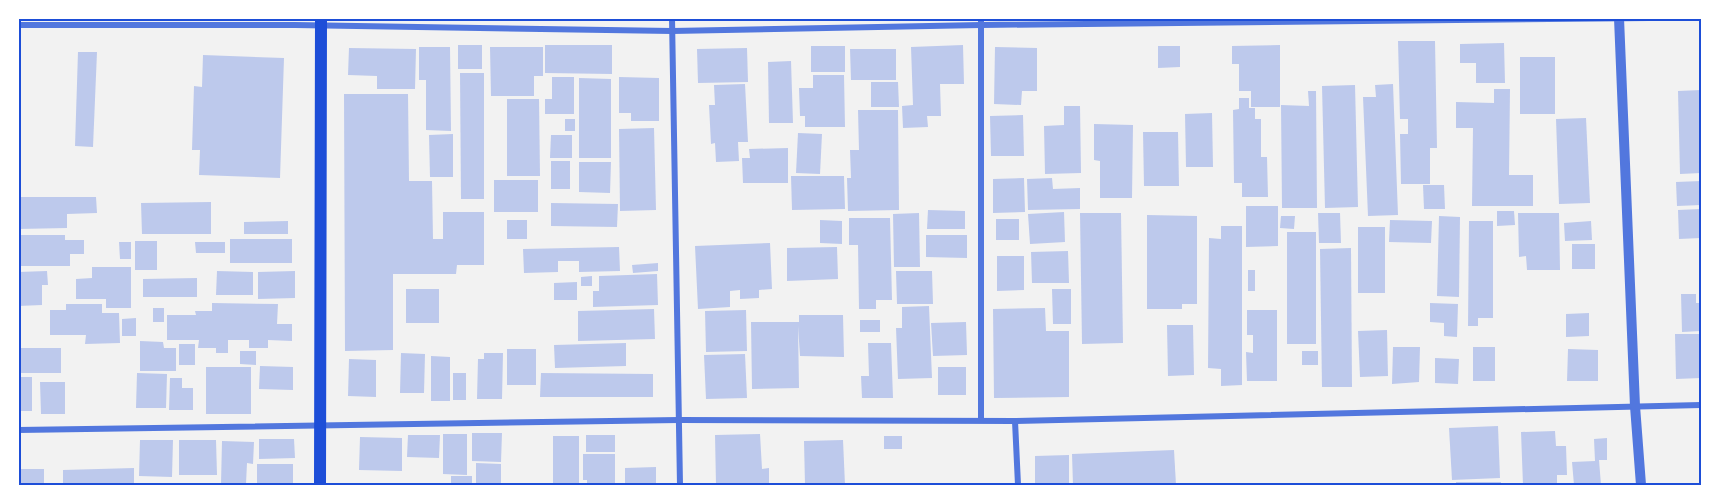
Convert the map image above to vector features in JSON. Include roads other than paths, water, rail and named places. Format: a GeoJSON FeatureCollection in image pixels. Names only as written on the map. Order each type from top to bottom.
{"type":"FeatureCollection","features":[{"type":"Feature","properties":{"kind":"main road"},"geometry":{"type":"LineString","coordinates":[[320,485],[321,22]]}},
{"type":"Feature","properties":{"kind":"street"},"geometry":{"type":"LineString","coordinates":[[672,18],[680,485]]}},
{"type":"Feature","properties":{"kind":"street"},"geometry":{"type":"LineString","coordinates":[[1619,18],[1635,406],[1641,485]]}},
{"type":"Feature","properties":{"kind":"street"},"geometry":{"type":"LineString","coordinates":[[18,25],[321,22],[672,31],[981,22],[1649,18]]}},
{"type":"Feature","properties":{"kind":"street"},"geometry":{"type":"LineString","coordinates":[[981,22],[981,420]]}},
{"type":"Feature","properties":{"kind":"street"},"geometry":{"type":"LineString","coordinates":[[18,430],[679,420],[1015,420],[1701,405]]}},
{"type":"Feature","properties":{"kind":"street"},"geometry":{"type":"LineString","coordinates":[[1015,420],[1018,485]]}}]}
